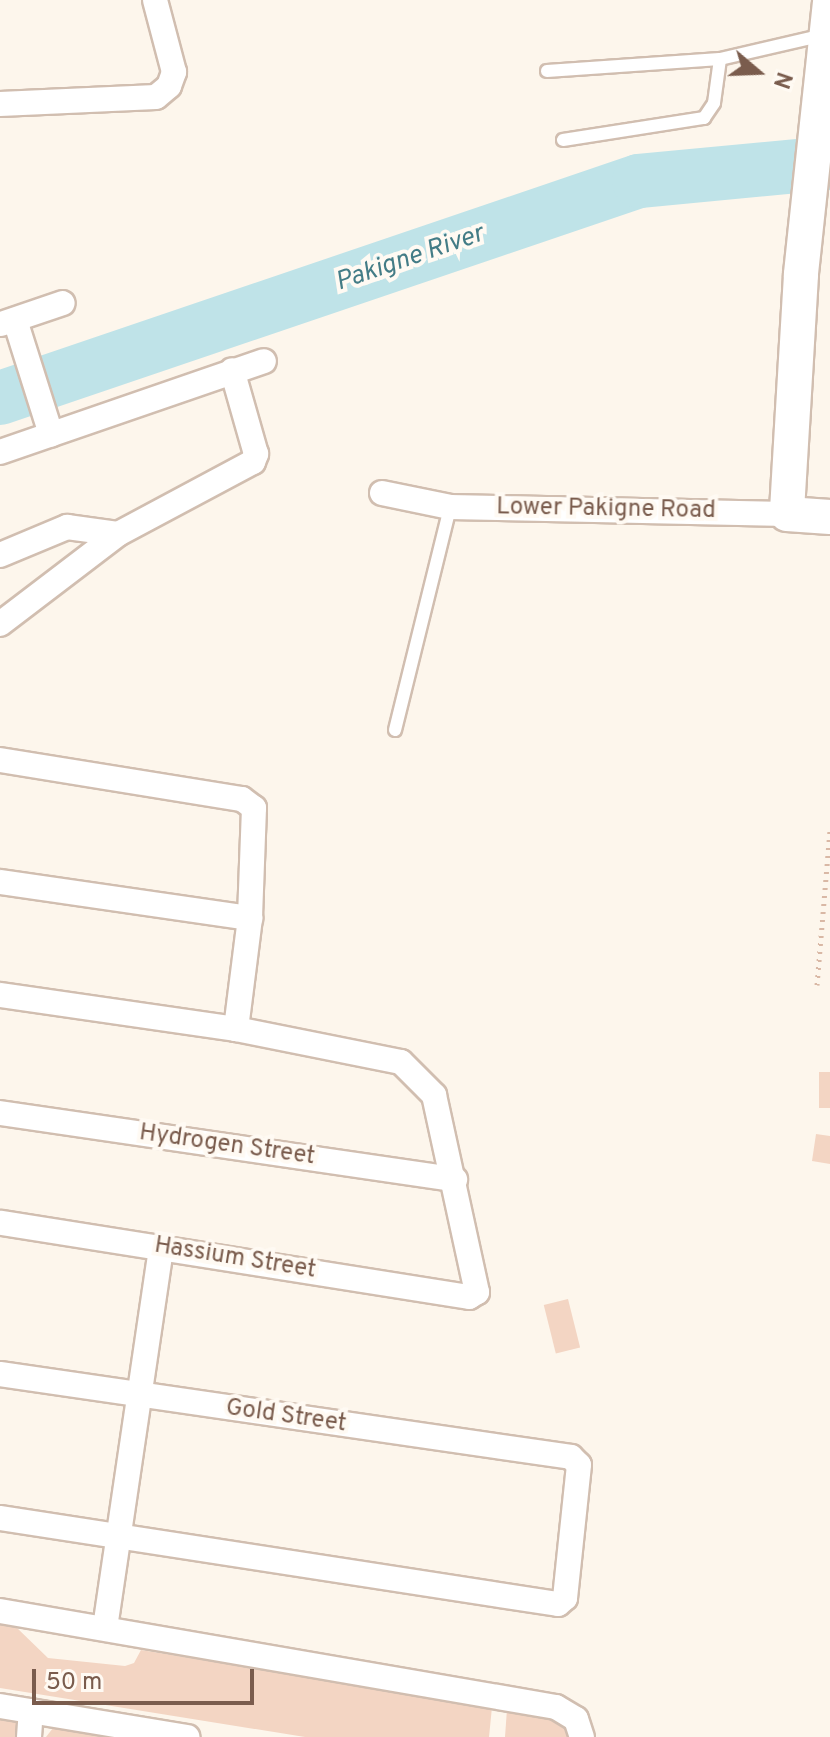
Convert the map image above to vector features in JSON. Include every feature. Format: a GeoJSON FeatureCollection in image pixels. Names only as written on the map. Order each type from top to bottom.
{"type":"FeatureCollection","features":[{"type":"Feature","properties":{"kind":"street"},"geometry":{"type":"LineString","coordinates":[[0,104],[156,97],[169,86],[174,72],[155,0]]}},
{"type":"Feature","properties":{"kind":"street"},"geometry":{"type":"LineString","coordinates":[[787,514],[801,275],[828,18]]}},
{"type":"Feature","properties":{"kind":"street"},"geometry":{"type":"LineString","coordinates":[[47,423],[30,362],[7,322],[63,303]]}},
{"type":"Feature","properties":{"kind":"street"},"geometry":{"type":"LineString","coordinates":[[0,452],[47,423],[264,361]]}},
{"type":"Feature","properties":{"kind":"street"},"geometry":{"type":"LineString","coordinates":[[0,624],[118,534],[256,458],[232,370]]}},
{"type":"Feature","properties":{"kind":"street","name":"Lower Pakigne Road"},"geometry":{"type":"LineString","coordinates":[[382,493],[450,507],[830,517]]}},
{"type":"Feature","properties":{"kind":"street"},"geometry":{"type":"LineString","coordinates":[[0,555],[67,527],[118,534]]}},
{"type":"Feature","properties":{"kind":"street"},"geometry":{"type":"LineString","coordinates":[[0,760],[242,799],[254,808],[250,918],[236,1029]]}},
{"type":"Feature","properties":{"kind":"street"},"geometry":{"type":"LineString","coordinates":[[0,882],[250,918]]}},
{"type":"Feature","properties":{"kind":"street"},"geometry":{"type":"LineString","coordinates":[[0,995],[236,1029],[401,1062],[434,1095],[455,1179]]}},
{"type":"Feature","properties":{"kind":"street","name":"Hydrogen Street"},"geometry":{"type":"LineString","coordinates":[[0,1113],[455,1179]]}},
{"type":"Feature","properties":{"kind":"street","name":"Hassium Street"},"geometry":{"type":"LineString","coordinates":[[0,1223],[469,1297],[478,1286],[455,1179]]}},
{"type":"Feature","properties":{"kind":"street"},"geometry":{"type":"LineString","coordinates":[[105,1628],[161,1247]]}},
{"type":"Feature","properties":{"kind":"street","name":"Gold Street"},"geometry":{"type":"LineString","coordinates":[[0,1374],[571,1457],[579,1465],[565,1598],[558,1604],[119,1536]]}},
{"type":"Feature","properties":{"kind":"street"},"geometry":{"type":"LineString","coordinates":[[0,1518],[119,1536]]}},
{"type":"Feature","properties":{"kind":"street"},"geometry":{"type":"LineString","coordinates":[[0,1611],[556,1707],[576,1719],[582,1737]]}},
{"type":"Feature","properties":{"kind":"street"},"geometry":{"type":"LineString","coordinates":[[0,1706],[141,1733],[187,1737]]}},
{"type":"Feature","properties":{"kind":"street"},"geometry":{"type":"LineString","coordinates":[[29,1737],[31,1711]]}},
{"type":"Feature","properties":{"kind":"lane"},"geometry":{"type":"LineString","coordinates":[[547,71],[720,59],[828,18]]}},
{"type":"Feature","properties":{"kind":"lane"},"geometry":{"type":"LineString","coordinates":[[563,140],[704,118],[714,103],[720,59]]}},
{"type":"Feature","properties":{"kind":"lane"},"geometry":{"type":"LineString","coordinates":[[395,730],[450,507]]}},
{"type":"Feature","properties":{"kind":"path"},"geometry":{"type":"LineString","coordinates":[[817,985],[830,831]]}},
{"type":"Feature","properties":{"kind":"building"},"geometry":{"type":"Polygon","coordinates":[[[819,1072],[830,1072],[830,1108],[819,1108],[819,1072]]]}},
{"type":"Feature","properties":{"kind":"building"},"geometry":{"type":"Polygon","coordinates":[[[816,1134],[830,1136],[830,1164],[812,1161],[816,1134]]]}},
{"type":"Feature","properties":{"kind":"building"},"geometry":{"type":"Polygon","coordinates":[[[568,1299],[580,1348],[556,1354],[544,1305],[568,1299]]]}},
{"type":"Feature","properties":{"kind":"building"},"geometry":{"type":"Polygon","coordinates":[[[0,1624],[16,1627],[48,1658],[125,1666],[134,1663],[141,1650],[492,1707],[489,1737],[305,1737],[0,1688],[0,1624]]]}},
{"type":"Feature","properties":{"kind":"building"},"geometry":{"type":"Polygon","coordinates":[[[507,1709],[569,1716],[569,1737],[505,1737],[507,1709]]]}},
{"type":"Feature","properties":{"kind":"building"},"geometry":{"type":"Polygon","coordinates":[[[0,1714],[20,1722],[20,1737],[0,1737],[0,1714]]]}},
{"type":"Feature","properties":{"kind":"building"},"geometry":{"type":"Polygon","coordinates":[[[63,1726],[116,1737],[46,1737],[53,1728],[63,1726]]]}},
{"type":"Feature","properties":{"kind":"waterway","name":"Pakigne River"},"geometry":{"type":"LineString","coordinates":[[0,398],[639,181],[830,163]]}}]}
